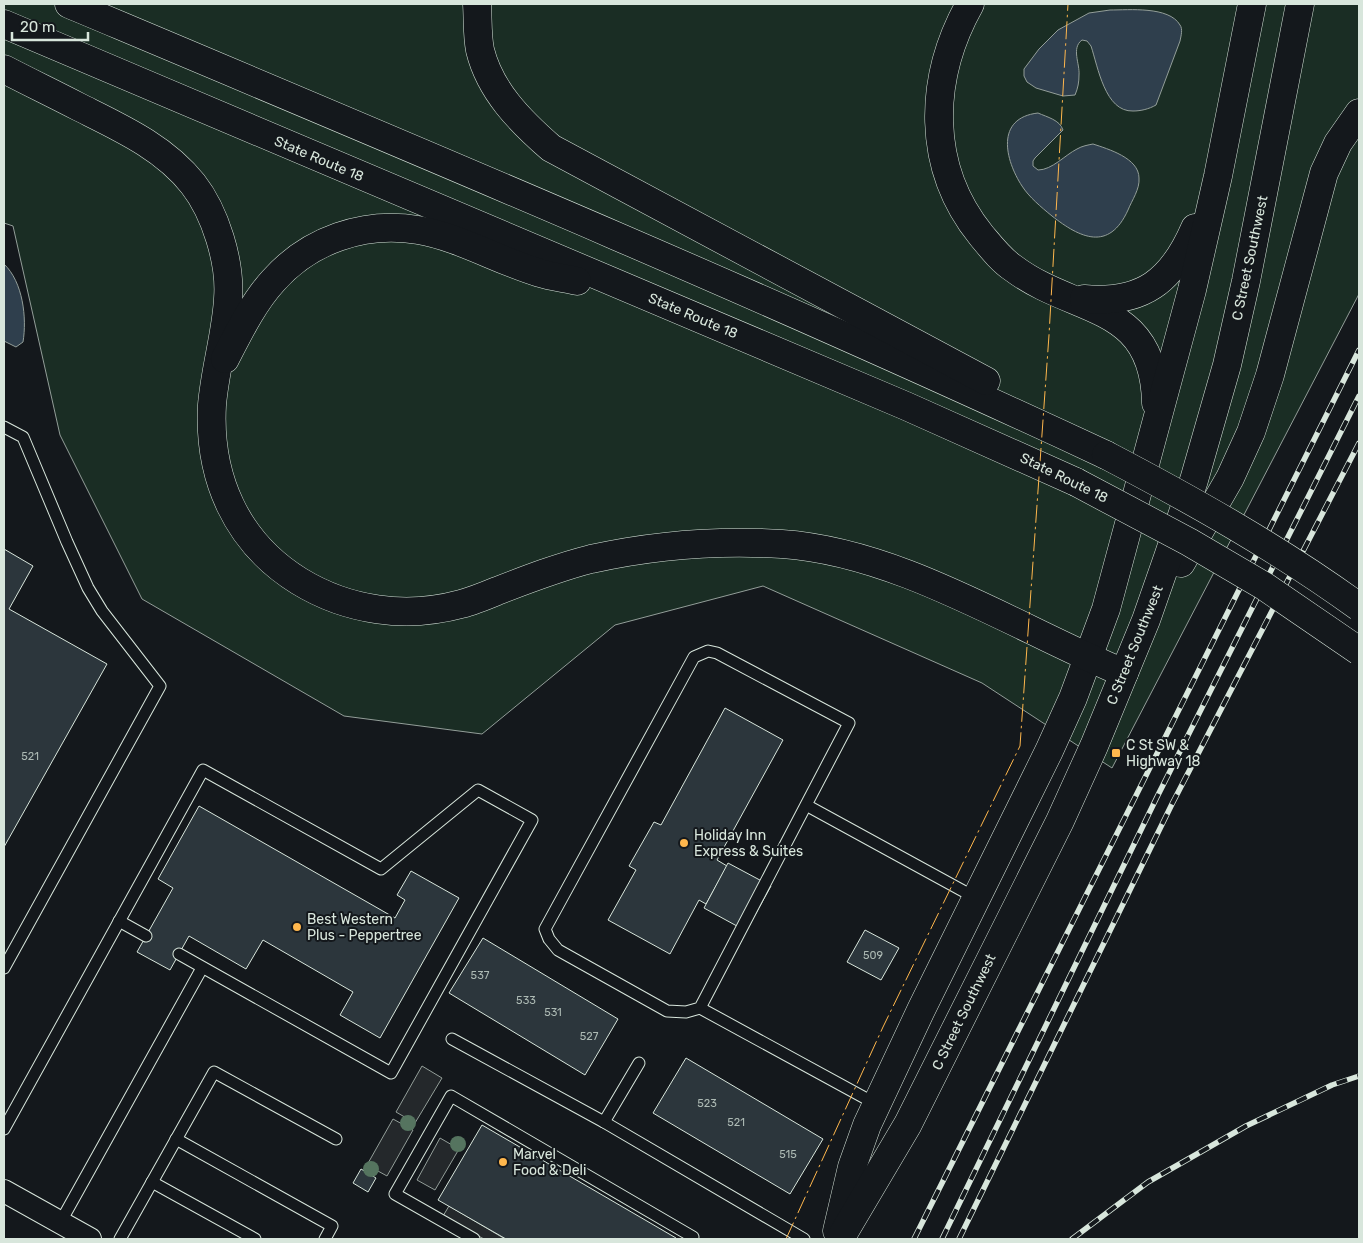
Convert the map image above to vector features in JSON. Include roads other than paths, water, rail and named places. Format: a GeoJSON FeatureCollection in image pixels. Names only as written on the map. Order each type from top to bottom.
{"type":"FeatureCollection","features":[{"type":"Feature","properties":{"kind":"main road"},"geometry":{"type":"LineString","coordinates":[[69,4],[487,180],[962,388],[1106,455],[1257,538],[1359,607]]}},
{"type":"Feature","properties":{"kind":"main road"},"geometry":{"type":"LineString","coordinates":[[477,4],[480,50],[494,86],[521,121],[551,148],[1026,402],[1106,455]]}},
{"type":"Feature","properties":{"kind":"main road"},"geometry":{"type":"LineString","coordinates":[[970,4],[953,37],[944,65],[940,92],[938,124],[946,172],[957,197],[972,224],[1012,268],[1035,282],[1110,316],[1124,326],[1140,342],[1150,359],[1156,384],[1156,422]]}},
{"type":"Feature","properties":{"kind":"main road"},"geometry":{"type":"LineString","coordinates":[[834,1239],[852,1168],[876,1104],[1049,751],[1088,658],[1106,609],[1192,290],[1218,176],[1252,4]]}},
{"type":"Feature","properties":{"kind":"main road","name":"C Street Southwest"},"geometry":{"type":"LineString","coordinates":[[840,1239],[908,1124],[1060,821],[1094,746],[1146,620],[1194,480],[1227,365],[1246,281],[1300,4]]}},
{"type":"Feature","properties":{"kind":"main road","name":"State Route 18"},"geometry":{"type":"LineString","coordinates":[[4,24],[906,406],[1076,482],[1188,542],[1264,586],[1359,651]]}},
{"type":"Feature","properties":{"kind":"main road"},"geometry":{"type":"LineString","coordinates":[[4,69],[119,126],[145,142],[174,164],[193,184],[212,216],[224,250],[229,296],[215,378],[212,423],[214,444],[226,499],[237,519],[271,560],[297,580],[326,596],[360,607],[398,612],[429,611],[463,604],[540,575],[589,560],[680,544],[721,542],[786,544],[830,551],[881,565],[934,585],[1088,658],[1124,673]]}},
{"type":"Feature","properties":{"kind":"main road"},"geometry":{"type":"LineString","coordinates":[[1146,620],[1230,478],[1251,432],[1270,375],[1324,173],[1338,143],[1359,113]]}},
{"type":"Feature","properties":{"kind":"main road"},"geometry":{"type":"LineString","coordinates":[[1070,298],[1117,300],[1140,293],[1160,281],[1177,264],[1189,243],[1218,176]]}},
{"type":"Feature","properties":{"kind":"main road"},"geometry":{"type":"LineString","coordinates":[[215,378],[257,302],[272,281],[292,263],[321,244],[342,234],[370,229],[418,230],[450,239],[540,273],[644,296]]}},
{"type":"Feature","properties":{"kind":"street"},"geometry":{"type":"LineString","coordinates":[[5,1194],[90,1239]]}},
{"type":"Feature","properties":{"kind":"lane"},"geometry":{"type":"LineString","coordinates":[[4,427],[23,437],[88,588],[102,611],[160,686],[4,968]]}},
{"type":"Feature","properties":{"kind":"lane"},"geometry":{"type":"LineString","coordinates":[[700,1008],[849,723],[717,653],[708,651],[694,656],[545,929],[549,939],[558,950],[667,1010],[686,1012],[700,1008],[876,1104]]}},
{"type":"Feature","properties":{"kind":"lane"},"geometry":{"type":"LineString","coordinates":[[4,1129],[203,770],[381,869],[478,790],[532,820],[391,1073],[179,954]]}},
{"type":"Feature","properties":{"kind":"lane"},"geometry":{"type":"LineString","coordinates":[[806,805],[976,898]]}},
{"type":"Feature","properties":{"kind":"lane"},"geometry":{"type":"LineString","coordinates":[[119,921],[146,936]]}},
{"type":"Feature","properties":{"kind":"lane"},"geometry":{"type":"LineString","coordinates":[[60,1223],[202,968]]}},
{"type":"Feature","properties":{"kind":"lane"},"geometry":{"type":"LineString","coordinates":[[452,1039],[604,1122],[804,1239]]}},
{"type":"Feature","properties":{"kind":"lane"},"geometry":{"type":"LineString","coordinates":[[604,1122],[639,1063]]}},
{"type":"Feature","properties":{"kind":"lane"},"geometry":{"type":"LineString","coordinates":[[120,1239],[214,1072],[336,1139]]}},
{"type":"Feature","properties":{"kind":"lane"},"geometry":{"type":"LineString","coordinates":[[474,1239],[395,1194],[451,1096],[692,1237],[692,1239]]}},
{"type":"Feature","properties":{"kind":"lane"},"geometry":{"type":"LineString","coordinates":[[176,1139],[332,1226],[325,1239]]}},
{"type":"Feature","properties":{"kind":"lane"},"geometry":{"type":"LineString","coordinates":[[152,1182],[255,1239]]}},
{"type":"Feature","properties":{"kind":"water"},"geometry":{"type":"Polygon","coordinates":[[[1110,10],[1148,10],[1158,12],[1175,19],[1181,27],[1180,41],[1156,105],[1145,110],[1133,111],[1123,109],[1116,104],[1104,87],[1091,46],[1087,41],[1082,40],[1076,52],[1079,78],[1075,95],[1063,96],[1036,88],[1027,82],[1024,76],[1024,69],[1039,49],[1058,30],[1089,13],[1110,10]]]}},
{"type":"Feature","properties":{"kind":"water"},"geometry":{"type":"Polygon","coordinates":[[[1038,113],[1056,121],[1063,130],[1033,161],[1033,166],[1038,170],[1048,168],[1079,148],[1093,144],[1122,155],[1138,171],[1139,182],[1137,190],[1128,210],[1112,232],[1103,236],[1093,237],[1073,230],[1044,209],[1022,186],[1016,176],[1008,153],[1010,131],[1015,123],[1024,117],[1038,113]]]}},
{"type":"Feature","properties":{"kind":"water"},"geometry":{"type":"Polygon","coordinates":[[[4,264],[16,280],[24,312],[23,342],[16,347],[4,341],[4,264]]]}},
{"type":"Feature","properties":{"kind":"railway"},"geometry":{"type":"LineString","coordinates":[[914,1239],[1359,350]]}},
{"type":"Feature","properties":{"kind":"railway"},"geometry":{"type":"LineString","coordinates":[[942,1239],[1157,797],[1359,396]]}},
{"type":"Feature","properties":{"kind":"railway"},"geometry":{"type":"LineString","coordinates":[[959,1239],[1172,804],[1359,443]]}},
{"type":"Feature","properties":{"kind":"railway"},"geometry":{"type":"LineString","coordinates":[[1072,1239],[1148,1182],[1246,1126],[1332,1085],[1359,1076]]}},
{"type":"Feature","properties":{"kind":"place","name":"C St SW & Highway 18"},"geometry":{"type":"Point","coordinates":[1116,753]}},
{"type":"Feature","properties":{"kind":"place","name":"Holiday Inn Express & Suites"},"geometry":{"type":"Point","coordinates":[684,843]}},
{"type":"Feature","properties":{"kind":"place","name":"Best Western Plus - Peppertree"},"geometry":{"type":"Point","coordinates":[297,927]}},
{"type":"Feature","properties":{"kind":"place","name":"Marvel Food & Deli"},"geometry":{"type":"Point","coordinates":[503,1162]}}]}
